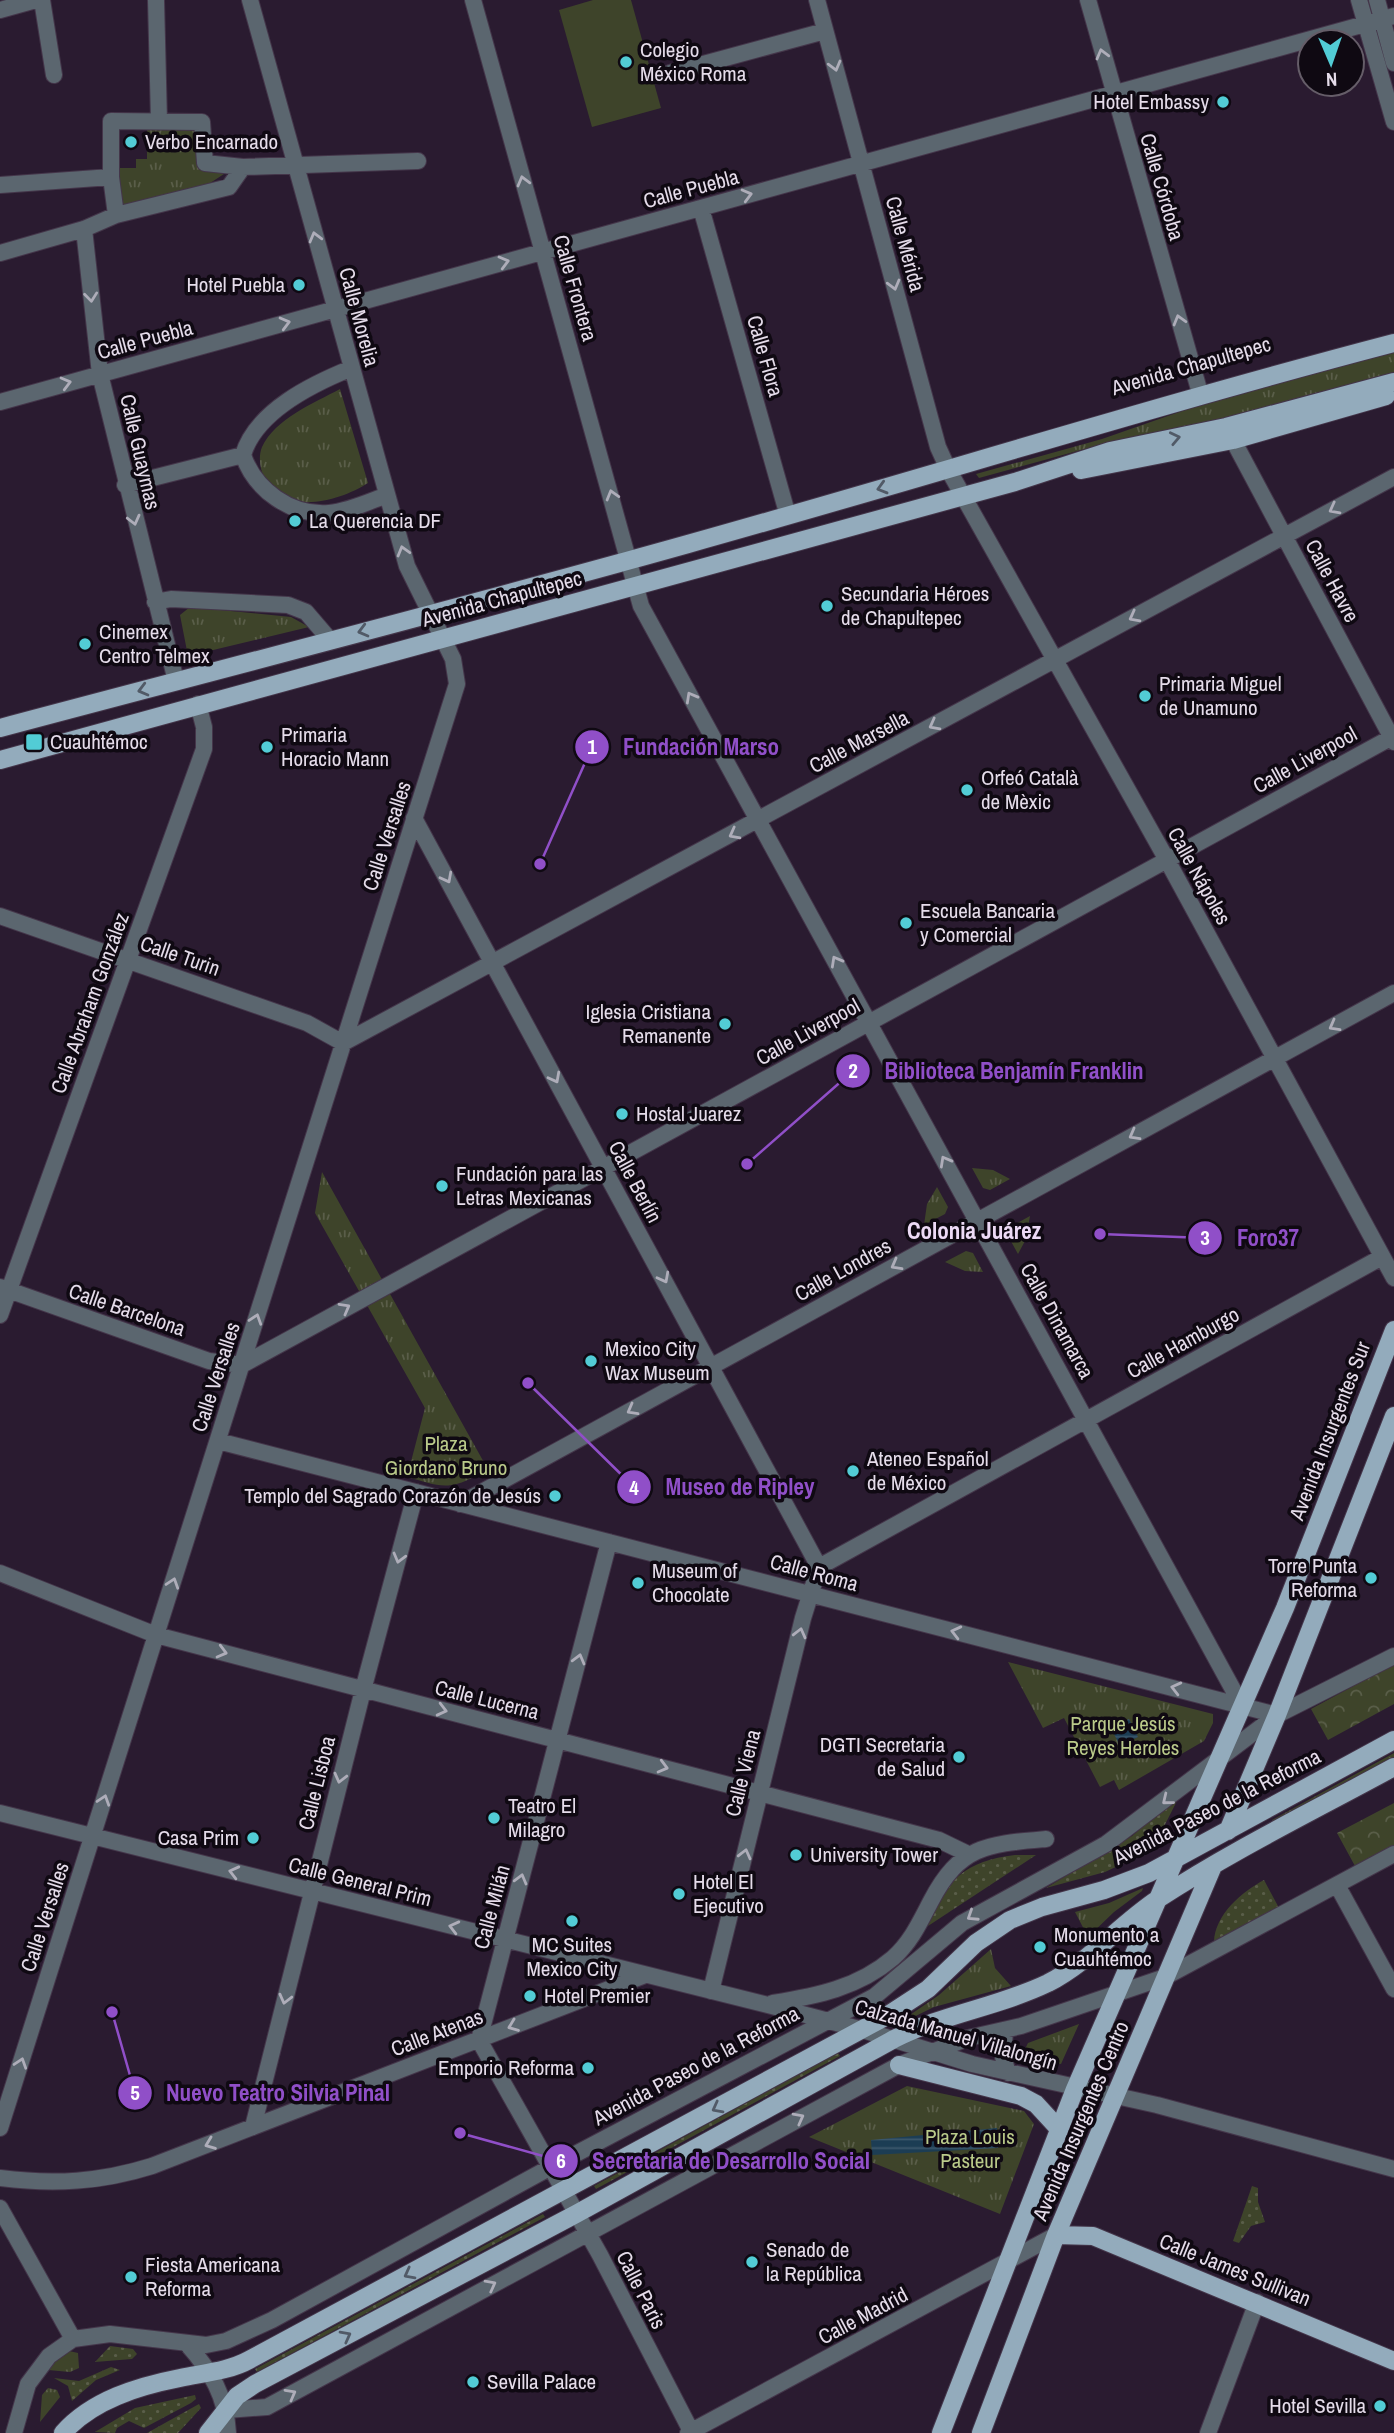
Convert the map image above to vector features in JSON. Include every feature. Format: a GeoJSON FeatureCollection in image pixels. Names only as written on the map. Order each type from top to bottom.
{"type":"FeatureCollection","features":[{"type":"Feature","properties":{"kind":"main road","name":"Avenida Chapultepec"},"geometry":{"type":"LineString","coordinates":[[1004,454],[1060,429],[1198,386],[1394,332]]}},
{"type":"Feature","properties":{"kind":"main road","name":"Avenida Chapultepec"},"geometry":{"type":"LineString","coordinates":[[0,728],[630,560],[1004,454],[1248,381],[1394,343]]}},
{"type":"Feature","properties":{"kind":"main road","name":"Avenida Chapultepec"},"geometry":{"type":"LineString","coordinates":[[0,760],[1015,482],[1110,451],[1226,427],[1394,382]]}},
{"type":"Feature","properties":{"kind":"main road","name":"Avenida Chapultepec"},"geometry":{"type":"LineString","coordinates":[[1015,482],[1233,440],[1394,394]]}},
{"type":"Feature","properties":{"kind":"main road","name":"Avenida Insurgentes Sur"},"geometry":{"type":"LineString","coordinates":[[1176,1858],[1285,1608],[1394,1330]]}},
{"type":"Feature","properties":{"kind":"main road"},"geometry":{"type":"LineString","coordinates":[[1228,1829],[1277,1715],[1394,1416]]}},
{"type":"Feature","properties":{"kind":"main road","name":"Avenida Paseo de la Reforma"},"geometry":{"type":"LineString","coordinates":[[63,2433],[90,2410],[118,2396],[155,2383],[211,2372],[249,2360],[863,2030],[928,1989],[976,1943],[1010,1920],[1042,1906],[1104,1890],[1149,1873],[1394,1740]]}},
{"type":"Feature","properties":{"kind":"main road"},"geometry":{"type":"LineString","coordinates":[[208,2433],[237,2396],[255,2384],[576,2214],[894,2039],[949,2015],[1013,1998],[1050,1982],[1084,1961],[1158,1899],[1394,1767]]}},
{"type":"Feature","properties":{"kind":"main road","name":"Avenida Insurgentes Centro"},"geometry":{"type":"LineString","coordinates":[[981,2433],[1056,2235],[1228,1829]]}},
{"type":"Feature","properties":{"kind":"main road","name":"Avenida Insurgentes Centro"},"geometry":{"type":"LineString","coordinates":[[941,2433],[1075,2089],[1176,1858]]}},
{"type":"Feature","properties":{"kind":"main road"},"geometry":{"type":"LineString","coordinates":[[899,2066],[1021,2096],[1036,2104],[1059,2129]]}},
{"type":"Feature","properties":{"kind":"main road","name":"Calle James Sullivan"},"geometry":{"type":"LineString","coordinates":[[1056,2235],[1093,2236],[1394,2361]]}},
{"type":"Feature","properties":{"kind":"street"},"geometry":{"type":"LineString","coordinates":[[0,10],[36,0]]}},
{"type":"Feature","properties":{"kind":"street"},"geometry":{"type":"LineString","coordinates":[[42,0],[54,75]]}},
{"type":"Feature","properties":{"kind":"street"},"geometry":{"type":"LineString","coordinates":[[156,0],[159,121]]}},
{"type":"Feature","properties":{"kind":"street","name":"Calle Morelia"},"geometry":{"type":"LineString","coordinates":[[250,0],[407,566],[442,639]]}},
{"type":"Feature","properties":{"kind":"street","name":"Calle Frontera"},"geometry":{"type":"LineString","coordinates":[[473,0],[637,587]]}},
{"type":"Feature","properties":{"kind":"street","name":"Calle Mérida"},"geometry":{"type":"LineString","coordinates":[[817,0],[938,447],[948,470],[965,495]]}},
{"type":"Feature","properties":{"kind":"street","name":"Calle Córdoba"},"geometry":{"type":"LineString","coordinates":[[1088,0],[1112,94],[1198,386]]}},
{"type":"Feature","properties":{"kind":"street"},"geometry":{"type":"LineString","coordinates":[[1359,0],[1381,20],[1394,63]]}},
{"type":"Feature","properties":{"kind":"street"},"geometry":{"type":"LineString","coordinates":[[1377,0],[1394,122]]}},
{"type":"Feature","properties":{"kind":"street","name":"Calle Puebla"},"geometry":{"type":"LineString","coordinates":[[0,402],[1381,20]]}},
{"type":"Feature","properties":{"kind":"street"},"geometry":{"type":"LineString","coordinates":[[670,73],[825,31]]}},
{"type":"Feature","properties":{"kind":"street"},"geometry":{"type":"LineString","coordinates":[[116,215],[111,177],[111,121],[202,122],[205,163],[243,167],[418,161]]}},
{"type":"Feature","properties":{"kind":"street"},"geometry":{"type":"LineString","coordinates":[[0,253],[84,229],[116,215],[229,187],[243,167]]}},
{"type":"Feature","properties":{"kind":"street"},"geometry":{"type":"LineString","coordinates":[[0,185],[111,177]]}},
{"type":"Feature","properties":{"kind":"street","name":"Calle Flora"},"geometry":{"type":"LineString","coordinates":[[701,208],[788,516]]}},
{"type":"Feature","properties":{"kind":"street","name":"Calle Guaymas"},"geometry":{"type":"LineString","coordinates":[[84,229],[100,374],[125,485],[176,681]]}},
{"type":"Feature","properties":{"kind":"street"},"geometry":{"type":"LineString","coordinates":[[125,485],[243,455],[254,433],[297,396],[318,382],[352,368]]}},
{"type":"Feature","properties":{"kind":"street","name":"Calle Havre"},"geometry":{"type":"LineString","coordinates":[[1233,440],[1393,738]]}},
{"type":"Feature","properties":{"kind":"street"},"geometry":{"type":"LineString","coordinates":[[243,455],[250,471],[276,499],[300,510],[327,513],[355,507],[387,495]]}},
{"type":"Feature","properties":{"kind":"street","name":"Calle Marsella"},"geometry":{"type":"LineString","coordinates":[[343,1043],[1284,536],[1392,482]]}},
{"type":"Feature","properties":{"kind":"street","name":"Calle Nápoles"},"geometry":{"type":"LineString","coordinates":[[965,495],[1394,1278]]}},
{"type":"Feature","properties":{"kind":"street","name":"Calle Dinamarca"},"geometry":{"type":"LineString","coordinates":[[637,587],[641,606],[1242,1706]]}},
{"type":"Feature","properties":{"kind":"street"},"geometry":{"type":"LineString","coordinates":[[155,602],[183,599],[288,605],[306,612],[330,640]]}},
{"type":"Feature","properties":{"kind":"street","name":"Calle Versalles"},"geometry":{"type":"LineString","coordinates":[[0,2128],[457,684],[457,672],[442,639]]}},
{"type":"Feature","properties":{"kind":"street","name":"Calle Abraham González"},"geometry":{"type":"LineString","coordinates":[[0,1315],[4,1289],[204,749],[204,727],[198,704]]}},
{"type":"Feature","properties":{"kind":"street","name":"Calle Liverpool"},"geometry":{"type":"LineString","coordinates":[[242,1365],[1393,738]]}},
{"type":"Feature","properties":{"kind":"street","name":"Calle Berlín"},"geometry":{"type":"LineString","coordinates":[[414,818],[819,1567]]}},
{"type":"Feature","properties":{"kind":"street","name":"Calle Turin"},"geometry":{"type":"LineString","coordinates":[[0,916],[307,1023],[343,1043]]}},
{"type":"Feature","properties":{"kind":"street","name":"Calle Londres"},"geometry":{"type":"LineString","coordinates":[[460,1504],[1394,993]]}},
{"type":"Feature","properties":{"kind":"street","name":"Calle Hamburgo"},"geometry":{"type":"LineString","coordinates":[[819,1567],[1382,1257]]}},
{"type":"Feature","properties":{"kind":"street","name":"Calle Barcelona"},"geometry":{"type":"LineString","coordinates":[[4,1289],[209,1361],[242,1365]]}},
{"type":"Feature","properties":{"kind":"street","name":"Calle Roma"},"geometry":{"type":"LineString","coordinates":[[218,1441],[1277,1715]]}},
{"type":"Feature","properties":{"kind":"street","name":"Calle Lisboa"},"geometry":{"type":"LineString","coordinates":[[253,2127],[311,1891],[416,1492]]}},
{"type":"Feature","properties":{"kind":"street","name":"Calle Milán"},"geometry":{"type":"LineString","coordinates":[[479,2040],[610,1542]]}},
{"type":"Feature","properties":{"kind":"street","name":"Calle Viena"},"geometry":{"type":"LineString","coordinates":[[711,1991],[819,1567]]}},
{"type":"Feature","properties":{"kind":"street","name":"Calle Lucerna"},"geometry":{"type":"LineString","coordinates":[[0,1573],[156,1634],[939,1840],[968,1854]]}},
{"type":"Feature","properties":{"kind":"street","name":"Avenida Paseo de la Reforma"},"geometry":{"type":"LineString","coordinates":[[73,2339],[110,2334],[187,2344],[226,2341],[247,2333],[549,2168],[831,2021],[896,1982],[945,1936],[982,1909],[1064,1868],[1128,1830],[1277,1715],[1394,1656]]}},
{"type":"Feature","properties":{"kind":"street","name":"Calle General Prim"},"geometry":{"type":"LineString","coordinates":[[0,1813],[711,1991]]}},
{"type":"Feature","properties":{"kind":"street"},"geometry":{"type":"LineString","coordinates":[[968,1854],[998,1845],[1046,1839]]}},
{"type":"Feature","properties":{"kind":"street"},"geometry":{"type":"LineString","coordinates":[[227,2410],[265,2408],[899,2066],[968,2038],[1005,2031],[1165,1977],[1394,1853]]}},
{"type":"Feature","properties":{"kind":"street","name":"Avenida Paseo de la Reforma"},"geometry":{"type":"LineString","coordinates":[[768,2004],[827,1993],[875,1972],[908,1942],[942,1883],[968,1854]]}},
{"type":"Feature","properties":{"kind":"street"},"geometry":{"type":"LineString","coordinates":[[1337,1885],[1394,1989]]}},
{"type":"Feature","properties":{"kind":"street","name":"Calle Atenas"},"geometry":{"type":"LineString","coordinates":[[0,2178],[33,2182],[80,2182],[116,2177],[253,2127],[645,1975]]}},
{"type":"Feature","properties":{"kind":"street","name":"Calzada Manuel Villalongín"},"geometry":{"type":"LineString","coordinates":[[711,1991],[831,2021],[1008,2073],[1114,2096],[1394,2169]]}},
{"type":"Feature","properties":{"kind":"street"},"geometry":{"type":"LineString","coordinates":[[1005,2031],[1003,2057],[1008,2073]]}},
{"type":"Feature","properties":{"kind":"street","name":"Calle Paris"},"geometry":{"type":"LineString","coordinates":[[479,2040],[587,2233],[690,2432]]}},
{"type":"Feature","properties":{"kind":"street"},"geometry":{"type":"LineString","coordinates":[[0,2208],[73,2339],[49,2356],[28,2384],[14,2433]]}},
{"type":"Feature","properties":{"kind":"street","name":"Calle Madrid"},"geometry":{"type":"LineString","coordinates":[[690,2432],[1056,2235]]}},
{"type":"Feature","properties":{"kind":"street"},"geometry":{"type":"LineString","coordinates":[[1208,2433],[1257,2302]]}},
{"type":"Feature","properties":{"kind":"street"},"geometry":{"type":"LineString","coordinates":[[187,2344],[211,2372],[227,2410],[228,2433]]}},
{"type":"Feature","properties":{"kind":"green space"},"geometry":{"type":"Polygon","coordinates":[[[593,0],[631,0],[661,108],[592,127],[559,10],[593,0]]]}},
{"type":"Feature","properties":{"kind":"green space"},"geometry":{"type":"Polygon","coordinates":[[[198,123],[202,166],[224,174],[207,185],[118,208],[116,168],[136,168],[136,159],[147,159],[147,125],[198,123]]]}},
{"type":"Feature","properties":{"kind":"green space"},"geometry":{"type":"Polygon","coordinates":[[[1394,351],[1394,372],[1244,414],[1103,444],[979,478],[976,474],[1102,439],[1205,403],[1394,351]]]}},
{"type":"Feature","properties":{"kind":"green space"},"geometry":{"type":"Polygon","coordinates":[[[340,389],[368,483],[328,500],[299,502],[286,498],[274,491],[263,475],[260,459],[262,447],[276,428],[286,420],[340,389]]]}},
{"type":"Feature","properties":{"kind":"green space"},"geometry":{"type":"Polygon","coordinates":[[[190,607],[291,617],[309,627],[188,656],[180,615],[190,607]]]}},
{"type":"Feature","properties":{"kind":"green space"},"geometry":{"type":"Polygon","coordinates":[[[972,1168],[993,1170],[1010,1179],[990,1190],[983,1188],[972,1168]]]}},
{"type":"Feature","properties":{"kind":"green space","name":"Plaza Giordano Bruno"},"geometry":{"type":"Polygon","coordinates":[[[322,1172],[486,1466],[481,1473],[464,1482],[440,1485],[407,1477],[425,1408],[315,1213],[322,1172]]]}},
{"type":"Feature","properties":{"kind":"green space"},"geometry":{"type":"Polygon","coordinates":[[[937,1187],[948,1207],[945,1214],[924,1225],[927,1204],[937,1187]]]}},
{"type":"Feature","properties":{"kind":"green space"},"geometry":{"type":"Polygon","coordinates":[[[1030,1216],[1026,1239],[1018,1254],[1007,1234],[1010,1227],[1030,1216]]]}},
{"type":"Feature","properties":{"kind":"green space"},"geometry":{"type":"Polygon","coordinates":[[[966,1251],[973,1253],[983,1272],[965,1271],[945,1262],[966,1251]]]}},
{"type":"Feature","properties":{"kind":"green space","name":"Parque Jesús Reyes Heroles"},"geometry":{"type":"Polygon","coordinates":[[[1008,1662],[1213,1714],[1213,1723],[1204,1741],[1119,1790],[1114,1780],[1100,1787],[1064,1718],[1043,1728],[1008,1662]]]}},
{"type":"Feature","properties":{"kind":"green space"},"geometry":{"type":"Polygon","coordinates":[[[1394,1664],[1394,1704],[1328,1740],[1311,1709],[1394,1664]]]}},
{"type":"Feature","properties":{"kind":"green space"},"geometry":{"type":"Polygon","coordinates":[[[1394,1753],[1394,1757],[1274,1823],[1272,1820],[1394,1753]]]}},
{"type":"Feature","properties":{"kind":"green space"},"geometry":{"type":"Polygon","coordinates":[[[1180,1795],[1152,1850],[1105,1872],[1046,1888],[1132,1836],[1180,1795]]]}},
{"type":"Feature","properties":{"kind":"green space"},"geometry":{"type":"Polygon","coordinates":[[[1394,1803],[1394,1846],[1355,1866],[1337,1833],[1394,1803]]]}},
{"type":"Feature","properties":{"kind":"green space"},"geometry":{"type":"Polygon","coordinates":[[[1015,1855],[1036,1855],[928,1926],[942,1896],[959,1875],[983,1862],[1015,1855]]]}},
{"type":"Feature","properties":{"kind":"green space"},"geometry":{"type":"Polygon","coordinates":[[[1264,1880],[1279,1908],[1214,1942],[1224,1913],[1247,1891],[1264,1880]]]}},
{"type":"Feature","properties":{"kind":"green space"},"geometry":{"type":"Polygon","coordinates":[[[1143,1888],[1088,1937],[1075,1912],[1109,1903],[1143,1888]]]}},
{"type":"Feature","properties":{"kind":"green space"},"geometry":{"type":"Polygon","coordinates":[[[991,1949],[995,1968],[1011,1986],[934,2007],[891,2028],[939,1995],[991,1949]]]}},
{"type":"Feature","properties":{"kind":"green space"},"geometry":{"type":"Polygon","coordinates":[[[1079,2024],[1061,2064],[1022,2055],[1028,2043],[1079,2024]]]}},
{"type":"Feature","properties":{"kind":"green space"},"geometry":{"type":"Polygon","coordinates":[[[838,2053],[840,2056],[596,2189],[594,2186],[838,2053]]]}},
{"type":"Feature","properties":{"kind":"green space","name":"Plaza Louis Pasteur"},"geometry":{"type":"Polygon","coordinates":[[[907,2086],[1024,2111],[1034,2124],[1000,2214],[809,2137],[907,2086]]]}},
{"type":"Feature","properties":{"kind":"green space"},"geometry":{"type":"Polygon","coordinates":[[[1252,2186],[1258,2188],[1258,2202],[1265,2222],[1251,2226],[1239,2243],[1233,2241],[1252,2186]]]}},
{"type":"Feature","properties":{"kind":"green space"},"geometry":{"type":"Polygon","coordinates":[[[543,2214],[545,2217],[257,2372],[255,2369],[543,2214]]]}},
{"type":"Feature","properties":{"kind":"green space"},"geometry":{"type":"Polygon","coordinates":[[[110,2346],[133,2349],[137,2354],[132,2359],[95,2362],[110,2346]]]}},
{"type":"Feature","properties":{"kind":"green space"},"geometry":{"type":"Polygon","coordinates":[[[69,2351],[78,2353],[79,2368],[70,2372],[48,2370],[48,2367],[69,2351]]]}},
{"type":"Feature","properties":{"kind":"green space"},"geometry":{"type":"Polygon","coordinates":[[[111,2367],[120,2370],[96,2380],[72,2401],[68,2386],[54,2378],[79,2381],[111,2367]]]}},
{"type":"Feature","properties":{"kind":"green space"},"geometry":{"type":"Polygon","coordinates":[[[48,2388],[57,2390],[60,2397],[40,2422],[42,2395],[48,2388]]]}},
{"type":"Feature","properties":{"kind":"green space"},"geometry":{"type":"Polygon","coordinates":[[[195,2395],[196,2399],[191,2403],[144,2428],[129,2421],[117,2428],[115,2433],[95,2432],[135,2408],[195,2395]]]}},
{"type":"Feature","properties":{"kind":"green space"},"geometry":{"type":"Polygon","coordinates":[[[199,2404],[201,2408],[178,2433],[147,2433],[199,2404]]]}},
{"type":"Feature","properties":{"kind":"water"},"geometry":{"type":"Polygon","coordinates":[[[1129,1719],[1138,1737],[1120,1746],[1111,1728],[1129,1719]]]}},
{"type":"Feature","properties":{"kind":"water"},"geometry":{"type":"Polygon","coordinates":[[[997,2128],[998,2148],[872,2155],[871,2140],[997,2128]]]}},
{"type":"Feature","properties":{"kind":"place","name":"Colegio México Roma"},"geometry":{"type":"Point","coordinates":[626,62]}},
{"type":"Feature","properties":{"kind":"place","name":"Hotel Embassy"},"geometry":{"type":"Point","coordinates":[1223,102]}},
{"type":"Feature","properties":{"kind":"place","name":"Verbo Encarnado"},"geometry":{"type":"Point","coordinates":[131,142]}},
{"type":"Feature","properties":{"kind":"place","name":"Hotel Puebla"},"geometry":{"type":"Point","coordinates":[299,285]}},
{"type":"Feature","properties":{"kind":"place","name":"La Querencia DF"},"geometry":{"type":"Point","coordinates":[295,521]}},
{"type":"Feature","properties":{"kind":"place","name":"Secundaria Héroes de Chapultepec"},"geometry":{"type":"Point","coordinates":[827,606]}},
{"type":"Feature","properties":{"kind":"place","name":"Cinemex Centro Telmex"},"geometry":{"type":"Point","coordinates":[85,644]}},
{"type":"Feature","properties":{"kind":"place","name":"Primaria Miguel de Unamuno"},"geometry":{"type":"Point","coordinates":[1145,696]}},
{"type":"Feature","properties":{"kind":"place","name":"Cuauhtémoc"},"geometry":{"type":"Point","coordinates":[34,742]}},
{"type":"Feature","properties":{"kind":"place","name":"Primaria Horacio Mann"},"geometry":{"type":"Point","coordinates":[267,747]}},
{"type":"Feature","properties":{"kind":"place","name":"Orfeó Català de Mèxic"},"geometry":{"type":"Point","coordinates":[967,790]}},
{"type":"Feature","properties":{"kind":"place","name":"Fundación Marso"},"geometry":{"type":"Point","coordinates":[540,864]}},
{"type":"Feature","properties":{"kind":"place","name":"Escuela Bancaria y Comercial"},"geometry":{"type":"Point","coordinates":[906,923]}},
{"type":"Feature","properties":{"kind":"place","name":"Iglesia Cristiana Remanente"},"geometry":{"type":"Point","coordinates":[725,1024]}},
{"type":"Feature","properties":{"kind":"place","name":"Hostal Juarez"},"geometry":{"type":"Point","coordinates":[622,1114]}},
{"type":"Feature","properties":{"kind":"place","name":"Biblioteca Benjamín Franklin"},"geometry":{"type":"Point","coordinates":[747,1164]}},
{"type":"Feature","properties":{"kind":"place","name":"Fundación para las Letras Mexicanas"},"geometry":{"type":"Point","coordinates":[442,1186]}},
{"type":"Feature","properties":{"kind":"place","name":"Foro37"},"geometry":{"type":"Point","coordinates":[1100,1234]}},
{"type":"Feature","properties":{"kind":"place","name":"Mexico City Wax Museum"},"geometry":{"type":"Point","coordinates":[591,1361]}},
{"type":"Feature","properties":{"kind":"place","name":"Museo de Ripley"},"geometry":{"type":"Point","coordinates":[528,1383]}},
{"type":"Feature","properties":{"kind":"place","name":"Ateneo Español de México"},"geometry":{"type":"Point","coordinates":[853,1471]}},
{"type":"Feature","properties":{"kind":"place","name":"Templo del Sagrado Corazón de Jesús"},"geometry":{"type":"Point","coordinates":[555,1496]}},
{"type":"Feature","properties":{"kind":"place","name":"Torre Punta Reforma"},"geometry":{"type":"Point","coordinates":[1371,1578]}},
{"type":"Feature","properties":{"kind":"place","name":"Museum of Chocolate"},"geometry":{"type":"Point","coordinates":[638,1583]}},
{"type":"Feature","properties":{"kind":"place","name":"DGTI Secretaria de Salud"},"geometry":{"type":"Point","coordinates":[959,1757]}},
{"type":"Feature","properties":{"kind":"place","name":"Teatro El Milagro"},"geometry":{"type":"Point","coordinates":[494,1818]}},
{"type":"Feature","properties":{"kind":"place","name":"Casa Prim"},"geometry":{"type":"Point","coordinates":[253,1838]}},
{"type":"Feature","properties":{"kind":"place","name":"University Tower"},"geometry":{"type":"Point","coordinates":[796,1855]}},
{"type":"Feature","properties":{"kind":"place","name":"Hotel El Ejecutivo"},"geometry":{"type":"Point","coordinates":[679,1894]}},
{"type":"Feature","properties":{"kind":"place","name":"MC Suites Mexico City"},"geometry":{"type":"Point","coordinates":[572,1921]}},
{"type":"Feature","properties":{"kind":"place","name":"Monumento a Cuauhtémoc"},"geometry":{"type":"Point","coordinates":[1040,1947]}},
{"type":"Feature","properties":{"kind":"place","name":"Hotel Premier"},"geometry":{"type":"Point","coordinates":[530,1996]}},
{"type":"Feature","properties":{"kind":"place","name":"Nuevo Teatro Silvia Pinal"},"geometry":{"type":"Point","coordinates":[112,2012]}},
{"type":"Feature","properties":{"kind":"place","name":"Emporio Reforma"},"geometry":{"type":"Point","coordinates":[588,2068]}},
{"type":"Feature","properties":{"kind":"place","name":"Secretaria de Desarrollo Social"},"geometry":{"type":"Point","coordinates":[460,2133]}},
{"type":"Feature","properties":{"kind":"place","name":"Senado de la República"},"geometry":{"type":"Point","coordinates":[752,2262]}},
{"type":"Feature","properties":{"kind":"place","name":"Fiesta Americana Reforma"},"geometry":{"type":"Point","coordinates":[131,2277]}},
{"type":"Feature","properties":{"kind":"place","name":"Sevilla Palace"},"geometry":{"type":"Point","coordinates":[473,2382]}},
{"type":"Feature","properties":{"kind":"place","name":"Hotel Sevilla"},"geometry":{"type":"Point","coordinates":[1380,2406]}},
{"type":"Feature","properties":{"kind":"district","name":"Colonia Juárez"},"geometry":{"type":"Point","coordinates":[974,1231]}}]}
